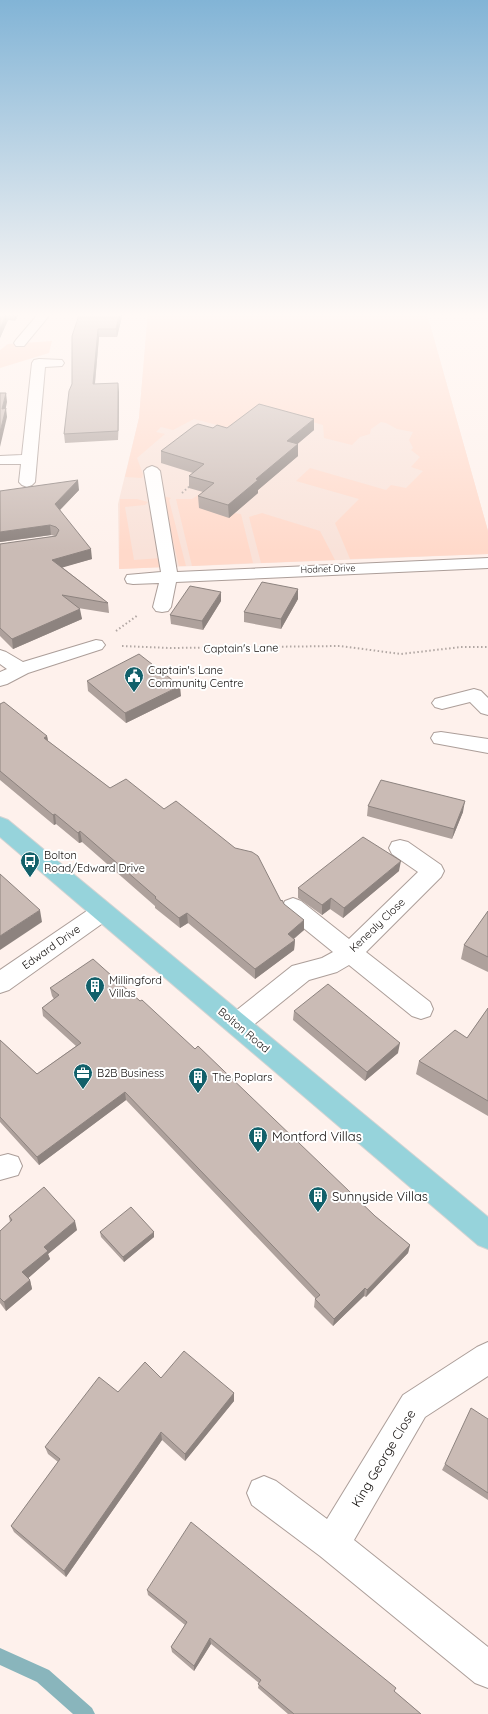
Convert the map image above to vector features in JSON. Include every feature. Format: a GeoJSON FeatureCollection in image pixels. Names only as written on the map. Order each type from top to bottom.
{"type":"FeatureCollection","features":[{"type":"Feature","properties":{"kind":"main road","name":"Bolton Road"},"geometry":{"type":"LineString","coordinates":[[0,825],[488,1235]]}},
{"type":"Feature","properties":{"kind":"street"},"geometry":{"type":"LineString","coordinates":[[27,482],[36,392]]}},
{"type":"Feature","properties":{"kind":"street"},"geometry":{"type":"LineString","coordinates":[[0,460],[29,459]]}},
{"type":"Feature","properties":{"kind":"street"},"geometry":{"type":"LineString","coordinates":[[152,471],[169,567],[169,577],[162,607]]}},
{"type":"Feature","properties":{"kind":"street","name":"Hodnet Drive"},"geometry":{"type":"LineString","coordinates":[[133,579],[488,563]]}},
{"type":"Feature","properties":{"kind":"street"},"geometry":{"type":"LineString","coordinates":[[0,680],[21,669],[96,645]]}},
{"type":"Feature","properties":{"kind":"street"},"geometry":{"type":"LineString","coordinates":[[0,656],[21,669]]}},
{"type":"Feature","properties":{"kind":"street"},"geometry":{"type":"LineString","coordinates":[[442,703],[481,693],[488,709]]}},
{"type":"Feature","properties":{"kind":"street"},"geometry":{"type":"LineString","coordinates":[[441,738],[488,746]]}},
{"type":"Feature","properties":{"kind":"street","name":"Kenealy Close"},"geometry":{"type":"LineString","coordinates":[[237,1024],[301,973],[329,965],[350,952],[433,871],[400,848]]}},
{"type":"Feature","properties":{"kind":"street"},"geometry":{"type":"LineString","coordinates":[[293,907],[421,1009]]}},
{"type":"Feature","properties":{"kind":"street","name":"Edward Drive"},"geometry":{"type":"LineString","coordinates":[[0,983],[102,912]]}},
{"type":"Feature","properties":{"kind":"street","name":"King George Close"},"geometry":{"type":"LineString","coordinates":[[332,1544],[414,1406],[488,1358]]}},
{"type":"Feature","properties":{"kind":"street"},"geometry":{"type":"LineString","coordinates":[[264,1493],[332,1544],[488,1670]]}},
{"type":"Feature","properties":{"kind":"path","name":"Captain's Lane"},"geometry":{"type":"LineString","coordinates":[[96,645],[170,648],[340,646],[401,654],[461,647],[488,647]]}},
{"type":"Feature","properties":{"kind":"shaded area"},"geometry":{"type":"Polygon","coordinates":[[[141,392],[449,392],[488,531],[488,554],[119,569],[118,504],[139,418],[141,392]]]}},
{"type":"Feature","properties":{"kind":"shaded area"},"geometry":{"type":"Polygon","coordinates":[[[141,392],[449,392],[488,531],[488,554],[350,559],[335,523],[359,499],[296,481],[310,468],[386,490],[391,485],[406,488],[423,471],[411,467],[420,457],[411,450],[413,448],[409,440],[413,432],[397,429],[381,422],[371,429],[370,434],[360,437],[352,445],[324,438],[323,425],[271,410],[230,434],[213,430],[217,425],[194,419],[173,430],[161,427],[156,432],[165,434],[137,458],[143,474],[142,478],[125,477],[139,418],[141,392]]]}},
{"type":"Feature","properties":{"kind":"shaded area"},"geometry":{"type":"Polygon","coordinates":[[[203,492],[234,513],[241,514],[253,563],[192,566],[176,499],[192,499],[203,492]]]}},
{"type":"Feature","properties":{"kind":"shaded area"},"geometry":{"type":"Polygon","coordinates":[[[162,496],[171,498],[169,500],[186,566],[179,566],[162,496]]]}},
{"type":"Feature","properties":{"kind":"shaded area"},"geometry":{"type":"Polygon","coordinates":[[[120,499],[137,499],[148,502],[145,505],[125,507],[134,560],[161,558],[164,567],[119,569],[120,499]]]}},
{"type":"Feature","properties":{"kind":"shaded area"},"geometry":{"type":"Polygon","coordinates":[[[262,513],[320,531],[335,560],[261,563],[249,517],[262,513]]]}},
{"type":"Feature","properties":{"kind":"building"},"geometry":{"type":"Polygon","coordinates":[[[69,392],[118,392],[118,431],[64,434],[69,392]]]}},
{"type":"Feature","properties":{"kind":"building"},"geometry":{"type":"Polygon","coordinates":[[[0,393],[6,393],[2,409],[6,408],[0,432],[0,393]]]}},
{"type":"Feature","properties":{"kind":"building"},"geometry":{"type":"Polygon","coordinates":[[[259,404],[314,419],[287,441],[298,444],[256,479],[258,480],[228,505],[198,496],[214,483],[189,476],[204,464],[161,451],[198,424],[213,428],[217,425],[227,428],[259,404]]]}},
{"type":"Feature","properties":{"kind":"building"},"geometry":{"type":"Polygon","coordinates":[[[78,480],[55,504],[91,549],[52,560],[108,603],[62,595],[80,609],[12,639],[0,628],[0,544],[56,536],[59,530],[50,525],[0,532],[0,491],[78,480]]]}},
{"type":"Feature","properties":{"kind":"building"},"geometry":{"type":"Polygon","coordinates":[[[262,582],[298,589],[281,619],[244,612],[262,582]]]}},
{"type":"Feature","properties":{"kind":"building"},"geometry":{"type":"Polygon","coordinates":[[[190,586],[221,592],[202,621],[170,615],[190,586]]]}},
{"type":"Feature","properties":{"kind":"building","name":"Captain's Lane Community Centre"},"geometry":{"type":"Polygon","coordinates":[[[139,654],[180,686],[125,713],[87,681],[139,654]]]}},
{"type":"Feature","properties":{"kind":"building"},"geometry":{"type":"Polygon","coordinates":[[[4,702],[47,736],[44,738],[110,788],[126,779],[164,809],[176,801],[235,848],[252,852],[258,856],[281,901],[282,900],[284,904],[304,920],[288,934],[295,940],[255,969],[187,913],[179,918],[80,831],[78,833],[55,814],[53,815],[0,771],[0,704],[4,702]]]}},
{"type":"Feature","properties":{"kind":"building"},"geometry":{"type":"Polygon","coordinates":[[[381,780],[465,801],[454,829],[368,806],[381,780]]]}},
{"type":"Feature","properties":{"kind":"building"},"geometry":{"type":"Polygon","coordinates":[[[363,837],[401,861],[344,908],[331,898],[322,905],[298,888],[363,837]]]}},
{"type":"Feature","properties":{"kind":"building"},"geometry":{"type":"Polygon","coordinates":[[[0,874],[40,910],[0,936],[0,874]]]}},
{"type":"Feature","properties":{"kind":"building"},"geometry":{"type":"Polygon","coordinates":[[[488,911],[488,957],[464,945],[488,911]]]}},
{"type":"Feature","properties":{"kind":"building"},"geometry":{"type":"Polygon","coordinates":[[[93,959],[140,1001],[142,1000],[195,1049],[198,1046],[375,1216],[410,1245],[367,1290],[365,1288],[334,1319],[315,1299],[320,1295],[125,1092],[37,1157],[0,1117],[0,1040],[37,1074],[81,1043],[42,1008],[59,995],[50,988],[93,959]]]}},
{"type":"Feature","properties":{"kind":"building"},"geometry":{"type":"Polygon","coordinates":[[[328,984],[400,1043],[367,1072],[294,1011],[328,984]]]}},
{"type":"Feature","properties":{"kind":"building"},"geometry":{"type":"Polygon","coordinates":[[[488,1008],[488,1101],[419,1061],[455,1030],[467,1038],[488,1008]]]}},
{"type":"Feature","properties":{"kind":"building"},"geometry":{"type":"Polygon","coordinates":[[[44,1187],[75,1221],[44,1247],[48,1251],[22,1272],[30,1280],[4,1302],[0,1298],[0,1231],[12,1220],[9,1216],[44,1187]]]}},
{"type":"Feature","properties":{"kind":"building"},"geometry":{"type":"Polygon","coordinates":[[[131,1207],[154,1232],[123,1257],[100,1232],[131,1207]]]}},
{"type":"Feature","properties":{"kind":"building"},"geometry":{"type":"Polygon","coordinates":[[[184,1351],[234,1393],[185,1454],[161,1432],[64,1571],[11,1526],[60,1459],[45,1447],[99,1377],[118,1392],[145,1362],[161,1378],[184,1351]]]}},
{"type":"Feature","properties":{"kind":"building"},"geometry":{"type":"Polygon","coordinates":[[[471,1408],[488,1419],[488,1493],[445,1464],[471,1408]]]}},
{"type":"Feature","properties":{"kind":"building"},"geometry":{"type":"Polygon","coordinates":[[[191,1522],[396,1688],[394,1691],[421,1714],[294,1714],[258,1684],[261,1680],[210,1638],[194,1666],[171,1647],[187,1622],[147,1590],[191,1522]]]}},
{"type":"Feature","properties":{"kind":"waterway"},"geometry":{"type":"LineString","coordinates":[[0,1656],[43,1676],[86,1714]]}},
{"type":"Feature","properties":{"kind":"place","name":"Captain's Lane Community Centre"},"geometry":{"type":"Point","coordinates":[134,693]}},
{"type":"Feature","properties":{"kind":"place","name":"Bolton Road/Edward Drive"},"geometry":{"type":"Point","coordinates":[30,878]}},
{"type":"Feature","properties":{"kind":"place","name":"Millingford Villas"},"geometry":{"type":"Point","coordinates":[95,1003]}},
{"type":"Feature","properties":{"kind":"place","name":"B2B Business"},"geometry":{"type":"Point","coordinates":[83,1090]}},
{"type":"Feature","properties":{"kind":"place","name":"The Poplars"},"geometry":{"type":"Point","coordinates":[198,1094]}},
{"type":"Feature","properties":{"kind":"place","name":"Montford Villas"},"geometry":{"type":"Point","coordinates":[258,1153]}},
{"type":"Feature","properties":{"kind":"place","name":"Sunnyside Villas"},"geometry":{"type":"Point","coordinates":[318,1213]}}]}
